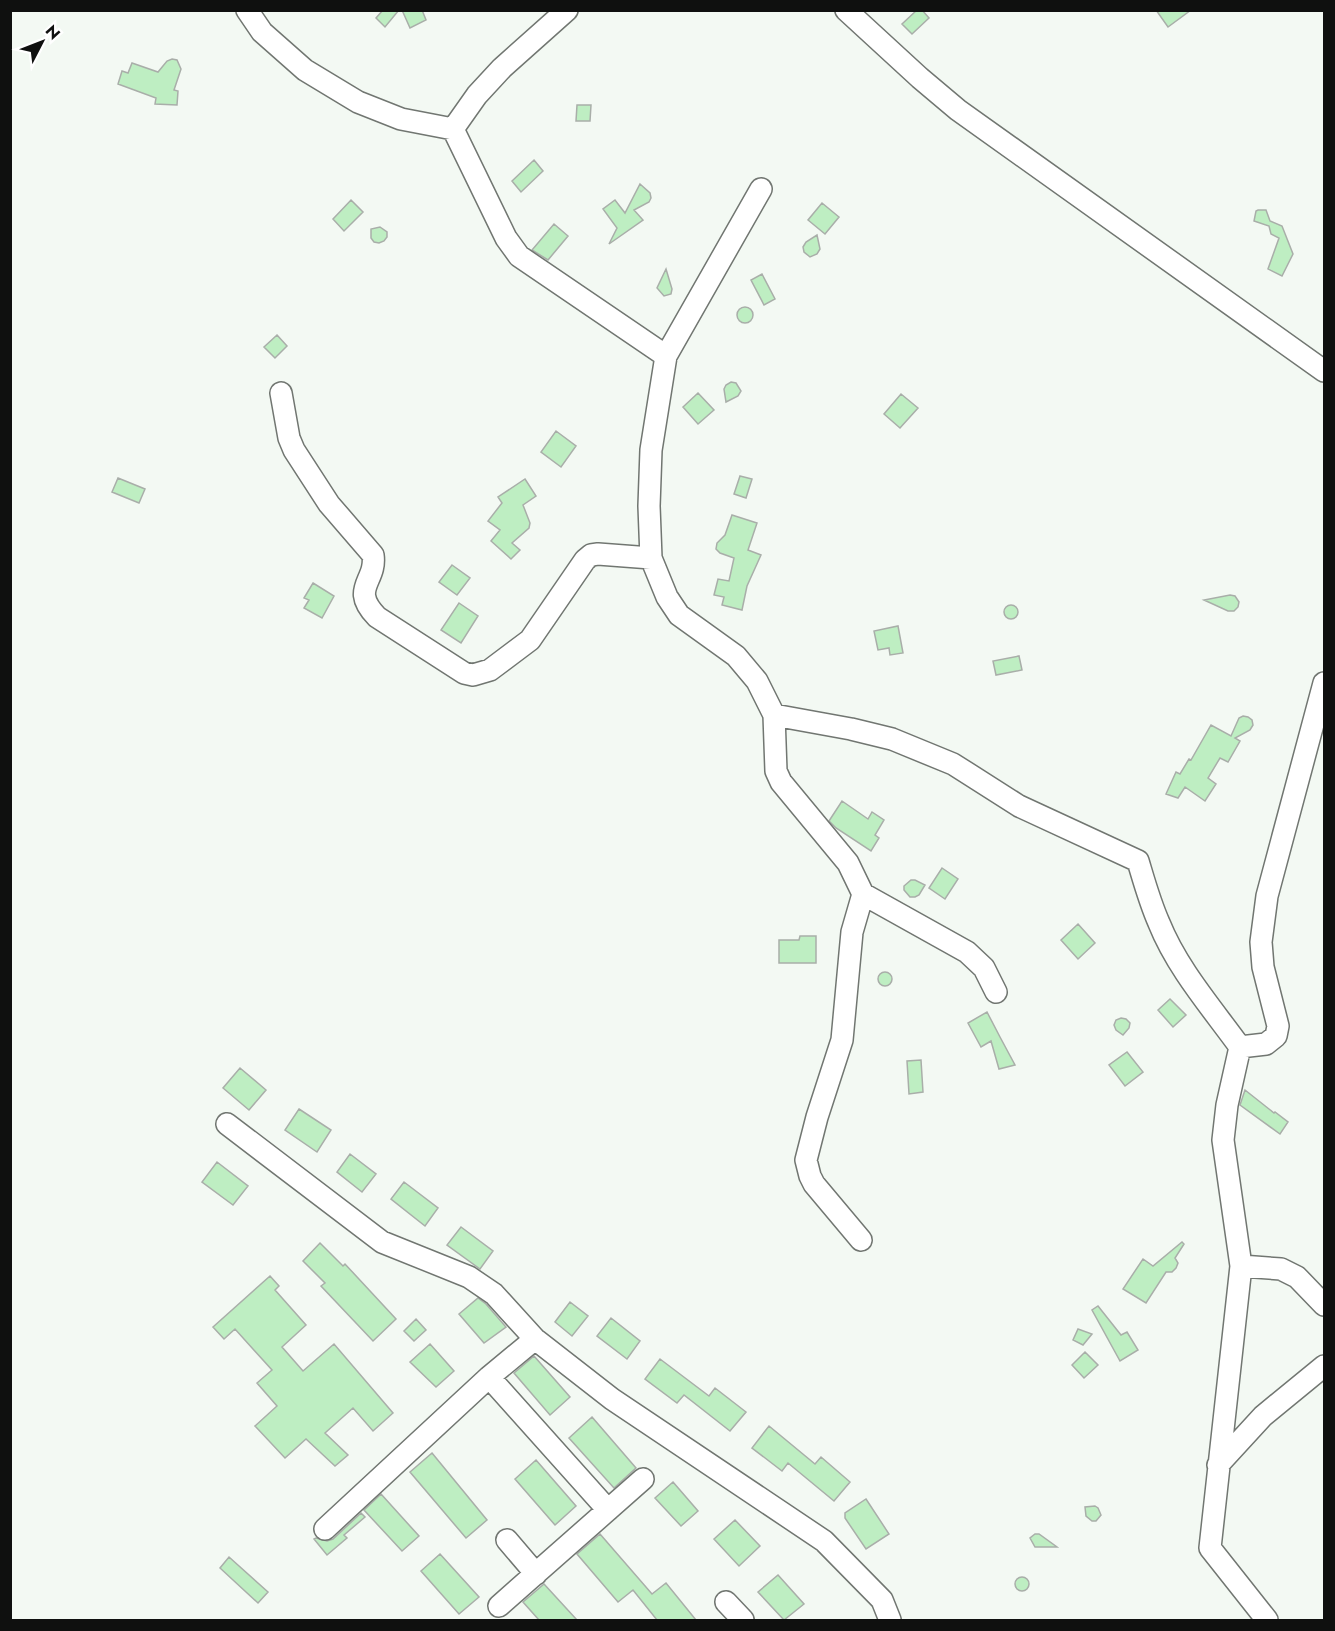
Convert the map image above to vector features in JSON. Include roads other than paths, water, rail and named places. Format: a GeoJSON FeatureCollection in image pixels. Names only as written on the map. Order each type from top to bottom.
{"type":"FeatureCollection","features":[{"type":"Feature","properties":{"kind":"street"},"geometry":{"type":"LineString","coordinates":[[247,10],[262,32],[305,70],[358,102],[401,119],[453,129]]}},
{"type":"Feature","properties":{"kind":"street"},"geometry":{"type":"LineString","coordinates":[[453,129],[477,95],[502,68],[567,10]]}},
{"type":"Feature","properties":{"kind":"street"},"geometry":{"type":"LineString","coordinates":[[846,10],[958,110],[1324,371]]}},
{"type":"Feature","properties":{"kind":"street"},"geometry":{"type":"LineString","coordinates":[[453,129],[506,238],[519,256],[666,356]]}},
{"type":"Feature","properties":{"kind":"street"},"geometry":{"type":"LineString","coordinates":[[761,189],[666,356],[651,450],[649,506],[651,558],[667,597],[679,615],[736,656],[757,681],[774,715],[776,771],[781,783],[848,862],[863,894],[967,952],[979,961],[996,992]]}},
{"type":"Feature","properties":{"kind":"street"},"geometry":{"type":"LineString","coordinates":[[281,393],[289,438],[294,450],[329,504],[373,555],[374,561],[364,592],[367,605],[377,617],[464,673],[472,675],[490,670],[530,640],[585,560],[591,555],[651,558]]}},
{"type":"Feature","properties":{"kind":"street"},"geometry":{"type":"LineString","coordinates":[[1240,1047],[1266,1044],[1276,1036],[1278,1026],[1263,968],[1261,942],[1267,896],[1324,683]]}},
{"type":"Feature","properties":{"kind":"street"},"geometry":{"type":"LineString","coordinates":[[774,715],[851,729],[902,743],[953,764],[1020,806],[1137,861],[1159,923],[1176,955],[1198,990],[1240,1047],[1227,1105],[1223,1140],[1241,1266],[1210,1548],[1268,1620]]}},
{"type":"Feature","properties":{"kind":"street"},"geometry":{"type":"LineString","coordinates":[[861,1240],[814,1184],[806,1160],[817,1116],[842,1040],[852,932],[863,894]]}},
{"type":"Feature","properties":{"kind":"street"},"geometry":{"type":"LineString","coordinates":[[227,1124],[382,1242],[483,1285],[536,1339],[612,1399],[824,1541],[882,1600],[890,1620]]}},
{"type":"Feature","properties":{"kind":"street"},"geometry":{"type":"LineString","coordinates":[[1241,1266],[1281,1269],[1297,1277],[1324,1305]]}},
{"type":"Feature","properties":{"kind":"street"},"geometry":{"type":"LineString","coordinates":[[326,1529],[489,1377],[536,1339]]}},
{"type":"Feature","properties":{"kind":"street"},"geometry":{"type":"LineString","coordinates":[[1218,1465],[1263,1416],[1324,1366]]}},
{"type":"Feature","properties":{"kind":"street"},"geometry":{"type":"LineString","coordinates":[[489,1377],[608,1510]]}},
{"type":"Feature","properties":{"kind":"street"},"geometry":{"type":"LineString","coordinates":[[499,1606],[643,1479]]}},
{"type":"Feature","properties":{"kind":"street"},"geometry":{"type":"LineString","coordinates":[[507,1540],[536,1574]]}},
{"type":"Feature","properties":{"kind":"street"},"geometry":{"type":"LineString","coordinates":[[726,1602],[743,1620]]}}]}
